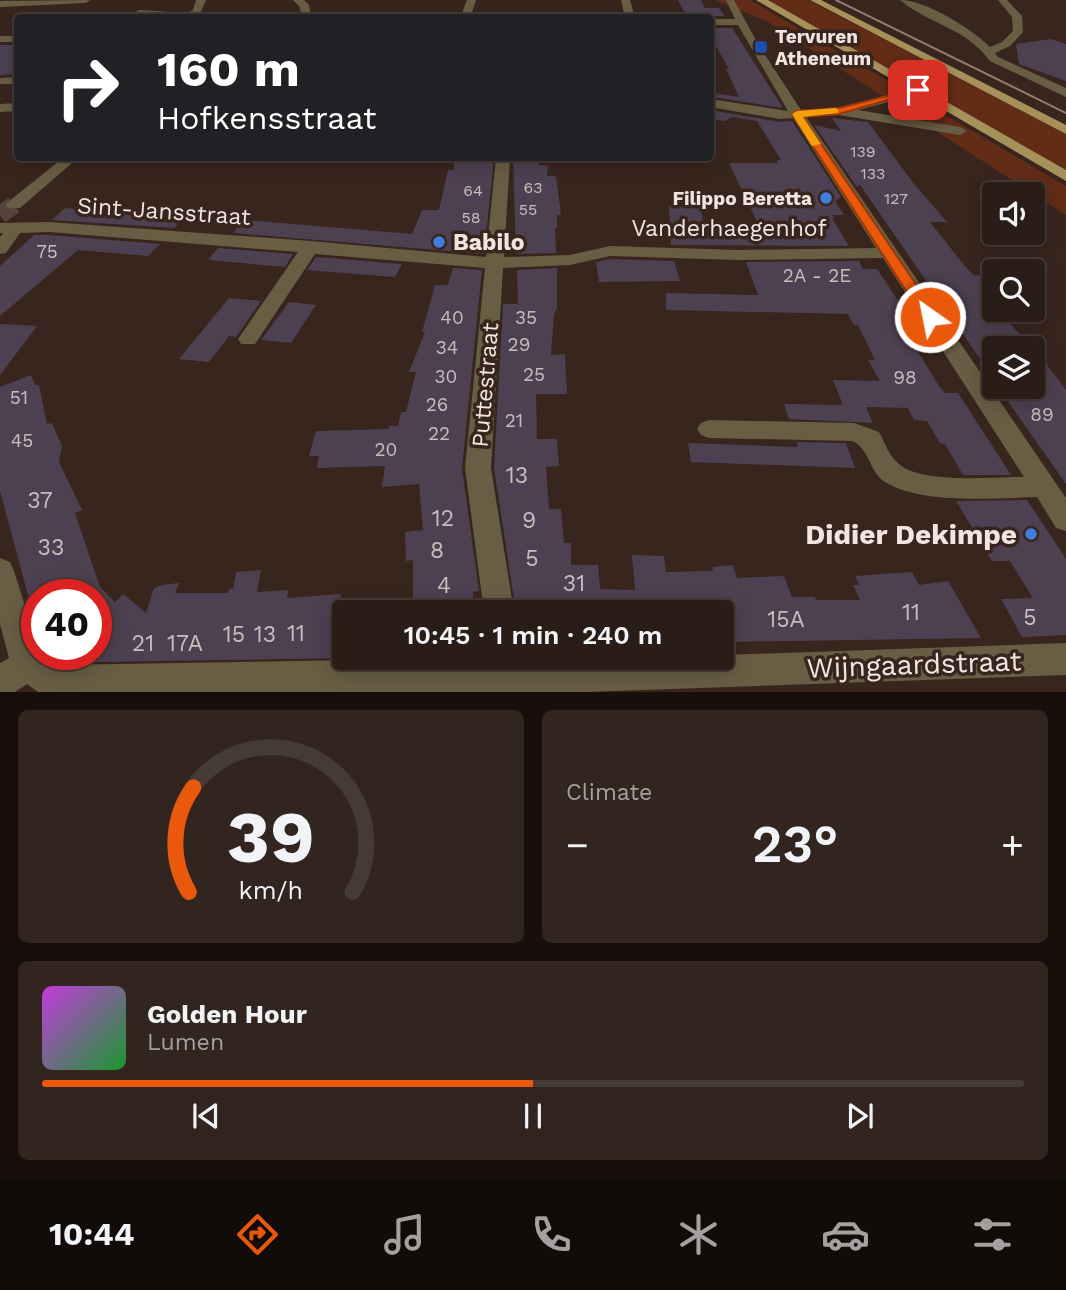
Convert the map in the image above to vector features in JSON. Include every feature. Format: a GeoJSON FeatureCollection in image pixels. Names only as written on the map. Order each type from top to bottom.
{"type":"FeatureCollection","features":[{"type":"Feature","properties":{"kind":"main road"},"geometry":{"type":"LineString","coordinates":[[761,0],[1066,176]]}},
{"type":"Feature","properties":{"kind":"main road"},"geometry":{"type":"LineString","coordinates":[[814,0],[1066,130]]}},
{"type":"Feature","properties":{"kind":"street"},"geometry":{"type":"LineString","coordinates":[[0,4],[86,0]]}},
{"type":"Feature","properties":{"kind":"street"},"geometry":{"type":"LineString","coordinates":[[192,14],[197,12],[201,0]]}},
{"type":"Feature","properties":{"kind":"street"},"geometry":{"type":"LineString","coordinates":[[730,0],[797,114],[1066,520]]}},
{"type":"Feature","properties":{"kind":"street"},"geometry":{"type":"LineString","coordinates":[[905,0],[973,36],[990,51],[994,59],[1066,93]]}},
{"type":"Feature","properties":{"kind":"street"},"geometry":{"type":"LineString","coordinates":[[990,51],[1006,44],[1018,32],[1017,16],[1002,0]]}},
{"type":"Feature","properties":{"kind":"street"},"geometry":{"type":"LineString","coordinates":[[139,13],[145,14]]}},
{"type":"Feature","properties":{"kind":"street"},"geometry":{"type":"LineString","coordinates":[[714,22],[741,22]]}},
{"type":"Feature","properties":{"kind":"street"},"geometry":{"type":"LineString","coordinates":[[4,81],[14,80]]}},
{"type":"Feature","properties":{"kind":"street"},"geometry":{"type":"LineString","coordinates":[[714,104],[778,115],[797,114],[839,111],[918,90]]}},
{"type":"Feature","properties":{"kind":"street"},"geometry":{"type":"LineString","coordinates":[[839,111],[960,131]]}},
{"type":"Feature","properties":{"kind":"street"},"geometry":{"type":"LineString","coordinates":[[14,205],[67,161]]}},
{"type":"Feature","properties":{"kind":"street","name":"Puttestraat"},"geometry":{"type":"LineString","coordinates":[[497,600],[478,468],[503,161]]}},
{"type":"Feature","properties":{"kind":"street","name":"Sint-Jansstraat"},"geometry":{"type":"LineString","coordinates":[[7,229],[49,227],[311,246],[495,263]]}},
{"type":"Feature","properties":{"kind":"street"},"geometry":{"type":"LineString","coordinates":[[0,249],[7,229]]}},
{"type":"Feature","properties":{"kind":"street"},"geometry":{"type":"LineString","coordinates":[[248,339],[311,246]]}},
{"type":"Feature","properties":{"kind":"street","name":"Vanderhaegenhof"},"geometry":{"type":"LineString","coordinates":[[495,263],[570,260],[610,251],[737,256],[888,253]]}},
{"type":"Feature","properties":{"kind":"street"},"geometry":{"type":"LineString","coordinates":[[709,429],[854,432],[870,438],[884,465],[894,475],[916,484],[1043,487]]}},
{"type":"Feature","properties":{"kind":"street"},"geometry":{"type":"LineString","coordinates":[[0,571],[13,674]]}},
{"type":"Feature","properties":{"kind":"street","name":"Wijngaardstraat"},"geometry":{"type":"LineString","coordinates":[[13,674],[51,681],[477,674],[509,676],[1066,659]]}},
{"type":"Feature","properties":{"kind":"shaded area"},"geometry":{"type":"Polygon","coordinates":[[[715,0],[750,0],[1066,186],[1066,215],[1045,201],[1045,182],[1015,182],[768,22],[715,0]]]}},
{"type":"Feature","properties":{"kind":"shaded area"},"geometry":{"type":"Polygon","coordinates":[[[768,0],[808,0],[1066,134],[1066,170],[768,0]]]}},
{"type":"Feature","properties":{"kind":"building"},"geometry":{"type":"Polygon","coordinates":[[[678,0],[701,0],[705,8],[719,8],[725,16],[714,16],[714,14],[685,14],[678,0]]]}},
{"type":"Feature","properties":{"kind":"building"},"geometry":{"type":"Polygon","coordinates":[[[714,28],[732,28],[783,108],[714,97],[714,93],[739,97],[726,69],[729,69],[714,42],[714,28]]]}},
{"type":"Feature","properties":{"kind":"building"},"geometry":{"type":"Polygon","coordinates":[[[1051,39],[1066,44],[1066,81],[1019,64],[1016,44],[1051,39]]]}},
{"type":"Feature","properties":{"kind":"building"},"geometry":{"type":"Polygon","coordinates":[[[0,45],[14,45],[14,74],[0,75],[0,45]]]}},
{"type":"Feature","properties":{"kind":"building"},"geometry":{"type":"Polygon","coordinates":[[[714,111],[780,122],[792,121],[841,197],[835,201],[844,215],[832,215],[835,218],[832,218],[849,246],[671,245],[669,206],[701,208],[704,227],[761,230],[729,163],[778,163],[777,160],[781,160],[757,121],[733,117],[724,121],[714,120],[714,111]]]}},
{"type":"Feature","properties":{"kind":"building"},"geometry":{"type":"Polygon","coordinates":[[[832,118],[868,122],[914,184],[947,222],[930,222],[973,275],[982,276],[982,322],[1009,322],[1021,336],[982,336],[982,362],[860,185],[857,187],[814,125],[841,131],[832,118]]]}},
{"type":"Feature","properties":{"kind":"building"},"geometry":{"type":"Polygon","coordinates":[[[454,161],[494,161],[484,254],[233,233],[244,220],[412,234],[422,210],[439,210],[448,170],[454,170],[454,161]]]}},
{"type":"Feature","properties":{"kind":"building"},"geometry":{"type":"Polygon","coordinates":[[[513,161],[539,161],[539,165],[548,166],[547,176],[556,176],[561,215],[557,215],[555,228],[556,253],[516,254],[513,161]]]}},
{"type":"Feature","properties":{"kind":"building"},"geometry":{"type":"Polygon","coordinates":[[[65,208],[185,217],[174,228],[52,220],[65,208]]]}},
{"type":"Feature","properties":{"kind":"building"},"geometry":{"type":"Polygon","coordinates":[[[34,235],[160,244],[148,256],[78,250],[0,316],[0,266],[34,235]]]}},
{"type":"Feature","properties":{"kind":"building"},"geometry":{"type":"Polygon","coordinates":[[[218,248],[293,254],[285,267],[208,260],[218,248]]]}},
{"type":"Feature","properties":{"kind":"building"},"geometry":{"type":"Polygon","coordinates":[[[316,257],[402,264],[395,277],[307,270],[316,257]]]}},
{"type":"Feature","properties":{"kind":"building"},"geometry":{"type":"Polygon","coordinates":[[[610,259],[674,261],[680,281],[599,282],[596,262],[610,259]]]}},
{"type":"Feature","properties":{"kind":"building"},"geometry":{"type":"Polygon","coordinates":[[[859,261],[863,269],[877,269],[921,335],[915,335],[919,340],[914,341],[918,347],[915,347],[939,386],[945,393],[958,393],[1011,475],[963,475],[945,444],[940,443],[927,421],[914,420],[908,408],[866,407],[873,423],[789,419],[784,404],[843,405],[833,380],[880,381],[868,360],[875,360],[858,325],[854,325],[848,314],[666,310],[666,293],[758,295],[746,262],[859,261]]]}},
{"type":"Feature","properties":{"kind":"building"},"geometry":{"type":"Polygon","coordinates":[[[453,268],[482,270],[462,468],[479,591],[473,592],[473,600],[413,600],[413,560],[406,561],[405,532],[423,530],[419,484],[382,487],[385,466],[317,468],[319,456],[309,456],[316,431],[389,429],[389,426],[398,426],[401,412],[406,412],[416,372],[409,372],[425,332],[422,332],[435,285],[448,285],[453,268]]]}},
{"type":"Feature","properties":{"kind":"building"},"geometry":{"type":"Polygon","coordinates":[[[557,268],[557,308],[554,314],[551,355],[565,354],[567,394],[536,394],[537,439],[557,439],[559,466],[546,467],[549,509],[561,509],[564,543],[571,543],[571,565],[598,565],[600,589],[635,590],[632,555],[664,556],[666,572],[713,571],[712,567],[733,565],[737,578],[784,576],[792,597],[815,597],[816,600],[860,600],[853,585],[859,585],[855,576],[912,572],[919,585],[948,581],[981,638],[734,642],[734,600],[514,600],[494,468],[503,304],[518,304],[517,270],[557,268]]]}},
{"type":"Feature","properties":{"kind":"building"},"geometry":{"type":"Polygon","coordinates":[[[229,298],[261,301],[236,337],[229,336],[209,362],[179,359],[229,298]]]}},
{"type":"Feature","properties":{"kind":"building"},"geometry":{"type":"Polygon","coordinates":[[[289,302],[316,305],[291,343],[261,340],[289,302]]]}},
{"type":"Feature","properties":{"kind":"building"},"geometry":{"type":"Polygon","coordinates":[[[0,324],[37,326],[0,375],[0,324]]]}},
{"type":"Feature","properties":{"kind":"building"},"geometry":{"type":"Polygon","coordinates":[[[1045,362],[1066,390],[1066,484],[1006,399],[1045,399],[1045,362]]]}},
{"type":"Feature","properties":{"kind":"building"},"geometry":{"type":"Polygon","coordinates":[[[31,375],[35,385],[39,385],[47,424],[52,423],[62,446],[59,462],[82,510],[75,513],[97,579],[24,579],[0,491],[0,387],[31,375]]]}},
{"type":"Feature","properties":{"kind":"building"},"geometry":{"type":"Polygon","coordinates":[[[797,442],[846,443],[855,468],[691,462],[688,443],[798,447],[797,442]]]}},
{"type":"Feature","properties":{"kind":"building"},"geometry":{"type":"Polygon","coordinates":[[[1027,500],[1066,559],[1066,635],[1022,637],[1001,599],[1033,598],[1010,561],[992,561],[956,501],[1027,500]]]}},
{"type":"Feature","properties":{"kind":"building"},"geometry":{"type":"Polygon","coordinates":[[[261,570],[257,592],[288,590],[287,598],[341,594],[340,600],[332,600],[332,658],[112,662],[112,599],[115,602],[123,594],[146,613],[154,588],[161,585],[179,583],[175,593],[228,593],[229,589],[233,589],[236,572],[261,570]]]}},
{"type":"Feature","properties":{"kind":"tunnel"},"geometry":{"type":"LineString","coordinates":[[0,215],[14,205]]}},
{"type":"Feature","properties":{"kind":"tram line"},"geometry":{"type":"LineString","coordinates":[[836,0],[1066,113]]}},
{"type":"Feature","properties":{"kind":"slow traffic"},"geometry":{"type":"LineString","coordinates":[[816,144],[797,114],[835,111]]}},
{"type":"Feature","properties":{"kind":"place","name":"Tervuren Atheneum"},"geometry":{"type":"Point","coordinates":[761,47]}},
{"type":"Feature","properties":{"kind":"place","name":"Filippo Beretta"},"geometry":{"type":"Point","coordinates":[826,198]}},
{"type":"Feature","properties":{"kind":"place","name":"Babilo"},"geometry":{"type":"Point","coordinates":[439,242]}},
{"type":"Feature","properties":{"kind":"place","name":"Didier Dekimpe"},"geometry":{"type":"Point","coordinates":[1031,534]}},
{"type":"Feature","properties":{"kind":"route"},"geometry":{"type":"LineString","coordinates":[[918,90],[839,111],[797,114],[930,317]]}}]}
